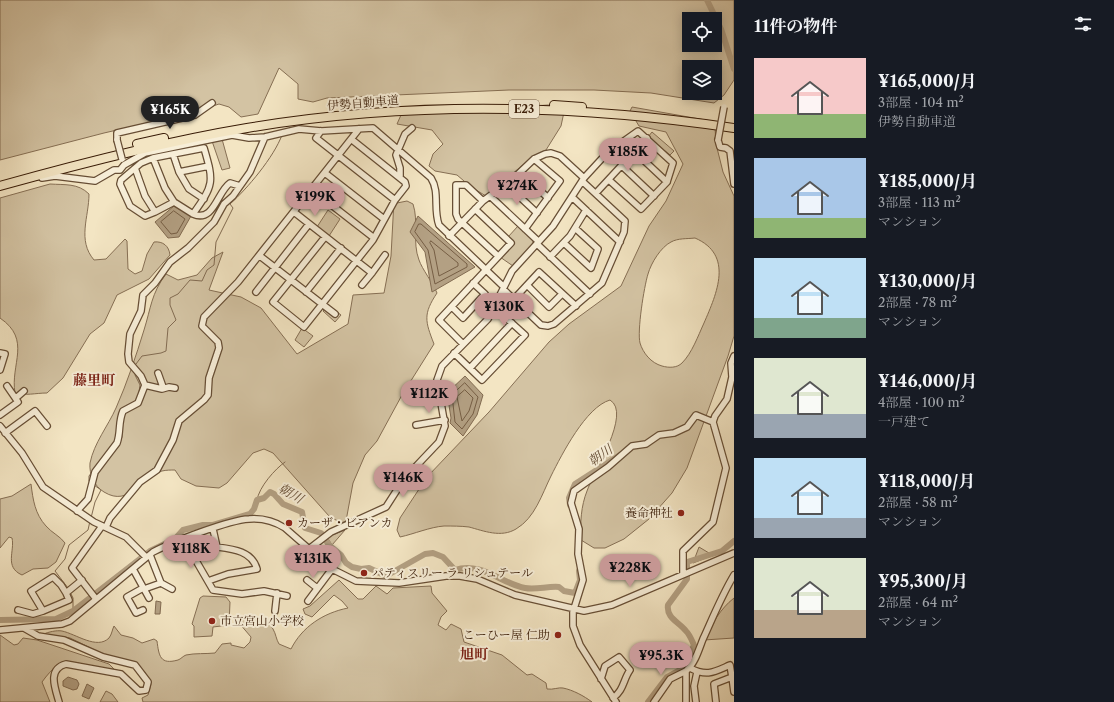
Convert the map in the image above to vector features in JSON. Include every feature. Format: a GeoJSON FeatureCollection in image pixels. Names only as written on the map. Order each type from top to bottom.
{"type":"FeatureCollection","features":[{"type":"Feature","properties":{"kind":"highway","name":"伊勢自動車道"},"geometry":{"type":"LineString","coordinates":[[0,180],[152,140],[282,118],[441,107],[531,104],[734,123]]}},
{"type":"Feature","properties":{"kind":"highway","name":"伊勢自動車道"},"geometry":{"type":"LineString","coordinates":[[0,186],[111,155],[160,144],[248,128],[351,113]]}},
{"type":"Feature","properties":{"kind":"highway","name":"伊勢自動車道"},"geometry":{"type":"LineString","coordinates":[[690,119],[734,128]]}},
{"type":"Feature","properties":{"kind":"street"},"geometry":{"type":"LineString","coordinates":[[0,190],[46,177],[55,176],[95,181],[114,170],[120,170],[123,162],[117,140],[117,133],[195,115],[212,103]]}},
{"type":"Feature","properties":{"kind":"street"},"geometry":{"type":"LineString","coordinates":[[724,107],[718,140],[720,147],[726,148],[730,151],[734,184]]}},
{"type":"Feature","properties":{"kind":"street"},"geometry":{"type":"LineString","coordinates":[[123,162],[145,153],[165,152],[232,135],[249,138],[265,137],[299,129],[321,131],[372,128],[399,149],[431,178],[436,189],[438,222],[449,236],[544,326],[554,324],[602,283],[624,232],[625,221],[556,154],[545,154],[534,159],[514,178],[483,200],[449,236]]}},
{"type":"Feature","properties":{"kind":"street"},"geometry":{"type":"LineString","coordinates":[[400,178],[400,168],[396,155],[405,134],[412,128]]}},
{"type":"Feature","properties":{"kind":"street"},"geometry":{"type":"LineString","coordinates":[[94,596],[72,568],[110,518],[140,482],[157,470],[173,440],[179,421],[208,395],[209,378],[219,348],[216,338],[205,329],[202,321],[260,256],[359,129]]}},
{"type":"Feature","properties":{"kind":"street"},"geometry":{"type":"LineString","coordinates":[[321,131],[316,138],[395,200]]}},
{"type":"Feature","properties":{"kind":"street"},"geometry":{"type":"LineString","coordinates":[[309,549],[324,536],[383,509],[389,504],[402,481],[441,439],[445,420],[437,377],[443,364],[484,323],[494,307],[512,271],[556,222],[583,179],[607,153],[636,131],[640,132],[647,138],[673,163],[667,182],[641,210],[609,180]]}},
{"type":"Feature","properties":{"kind":"street"},"geometry":{"type":"LineString","coordinates":[[78,511],[88,499],[95,472],[117,443],[119,438],[118,424],[123,411],[138,403],[145,385],[141,376],[129,362],[128,347],[130,334],[141,312],[143,295],[155,283],[170,262],[188,248],[214,222],[224,204],[240,186],[254,166],[265,137]]}},
{"type":"Feature","properties":{"kind":"street"},"geometry":{"type":"LineString","coordinates":[[596,193],[647,138]]}},
{"type":"Feature","properties":{"kind":"street"},"geometry":{"type":"LineString","coordinates":[[325,236],[273,302],[304,327],[374,238],[395,200],[406,186],[405,182],[351,139]]}},
{"type":"Feature","properties":{"kind":"street"},"geometry":{"type":"LineString","coordinates":[[174,202],[145,216],[127,202],[120,184],[121,180],[146,160],[165,152],[173,154],[204,148],[209,166],[210,190],[193,214]]}},
{"type":"Feature","properties":{"kind":"street"},"geometry":{"type":"LineString","coordinates":[[635,152],[667,182]]}},
{"type":"Feature","properties":{"kind":"street"},"geometry":{"type":"LineString","coordinates":[[173,154],[179,172],[189,189],[204,199]]}},
{"type":"Feature","properties":{"kind":"street"},"geometry":{"type":"LineString","coordinates":[[153,158],[165,188],[174,202],[198,216],[207,214],[215,204],[226,185],[230,182],[240,186]]}},
{"type":"Feature","properties":{"kind":"street"},"geometry":{"type":"LineString","coordinates":[[525,229],[560,181],[534,159]]}},
{"type":"Feature","properties":{"kind":"street"},"geometry":{"type":"LineString","coordinates":[[179,172],[209,166]]}},
{"type":"Feature","properties":{"kind":"street"},"geometry":{"type":"LineString","coordinates":[[622,166],[654,196]]}},
{"type":"Feature","properties":{"kind":"street"},"geometry":{"type":"LineString","coordinates":[[135,168],[146,196],[155,212]]}},
{"type":"Feature","properties":{"kind":"street"},"geometry":{"type":"LineString","coordinates":[[325,173],[384,219]]}},
{"type":"Feature","properties":{"kind":"street"},"geometry":{"type":"LineString","coordinates":[[518,195],[532,183],[548,198]]}},
{"type":"Feature","properties":{"kind":"street"},"geometry":{"type":"LineString","coordinates":[[483,200],[466,185],[456,185],[456,214],[462,223],[498,256]]}},
{"type":"Feature","properties":{"kind":"street"},"geometry":{"type":"LineString","coordinates":[[508,186],[537,213]]}},
{"type":"Feature","properties":{"kind":"street"},"geometry":{"type":"LineString","coordinates":[[312,190],[374,238]]}},
{"type":"Feature","properties":{"kind":"street"},"geometry":{"type":"LineString","coordinates":[[490,196],[525,229],[550,257],[590,294]]}},
{"type":"Feature","properties":{"kind":"street"},"geometry":{"type":"LineString","coordinates":[[572,197],[620,242]]}},
{"type":"Feature","properties":{"kind":"street"},"geometry":{"type":"LineString","coordinates":[[463,344],[439,320],[511,243],[475,209]]}},
{"type":"Feature","properties":{"kind":"street"},"geometry":{"type":"LineString","coordinates":[[550,257],[576,228],[586,210]]}},
{"type":"Feature","properties":{"kind":"street"},"geometry":{"type":"LineString","coordinates":[[294,212],[372,273]]}},
{"type":"Feature","properties":{"kind":"street"},"geometry":{"type":"LineString","coordinates":[[256,292],[309,224]]}},
{"type":"Feature","properties":{"kind":"street"},"geometry":{"type":"LineString","coordinates":[[564,243],[591,268],[598,249],[576,228]]}},
{"type":"Feature","properties":{"kind":"street"},"geometry":{"type":"LineString","coordinates":[[306,292],[341,248]]}},
{"type":"Feature","properties":{"kind":"street"},"geometry":{"type":"LineString","coordinates":[[362,285],[386,255]]}},
{"type":"Feature","properties":{"kind":"street"},"geometry":{"type":"LineString","coordinates":[[260,256],[335,314]]}},
{"type":"Feature","properties":{"kind":"street"},"geometry":{"type":"LineString","coordinates":[[514,299],[539,272],[576,306]]}},
{"type":"Feature","properties":{"kind":"street"},"geometry":{"type":"LineString","coordinates":[[452,307],[463,318],[468,313],[485,294],[474,283]]}},
{"type":"Feature","properties":{"kind":"street"},"geometry":{"type":"LineString","coordinates":[[526,285],[549,307],[562,294]]}},
{"type":"Feature","properties":{"kind":"street"},"geometry":{"type":"LineString","coordinates":[[454,353],[482,380],[525,335],[494,307]]}},
{"type":"Feature","properties":{"kind":"street"},"geometry":{"type":"LineString","coordinates":[[470,368],[512,323]]}},
{"type":"Feature","properties":{"kind":"street"},"geometry":{"type":"LineString","coordinates":[[0,353],[5,354],[0,370]]}},
{"type":"Feature","properties":{"kind":"street"},"geometry":{"type":"LineString","coordinates":[[687,572],[683,551],[713,522],[726,468],[713,422],[715,416],[724,406],[727,399],[732,377],[732,363],[734,356]]}},
{"type":"Feature","properties":{"kind":"street"},"geometry":{"type":"LineString","coordinates":[[158,373],[163,387]]}},
{"type":"Feature","properties":{"kind":"street"},"geometry":{"type":"LineString","coordinates":[[145,385],[162,389],[163,387],[175,388]]}},
{"type":"Feature","properties":{"kind":"street"},"geometry":{"type":"LineString","coordinates":[[0,415],[18,402],[7,386]]}},
{"type":"Feature","properties":{"kind":"street"},"geometry":{"type":"LineString","coordinates":[[16,398],[24,391]]}},
{"type":"Feature","properties":{"kind":"street"},"geometry":{"type":"LineString","coordinates":[[5,433],[35,411],[47,426]]}},
{"type":"Feature","properties":{"kind":"street"},"geometry":{"type":"LineString","coordinates":[[601,679],[605,666],[619,656],[630,670],[623,688],[615,700],[601,679],[577,638],[573,622],[574,609],[583,580],[578,554],[579,528],[572,504],[572,496],[576,488],[588,482],[608,467],[632,446],[646,444],[659,435],[674,433],[687,427],[696,414],[713,422]]}},
{"type":"Feature","properties":{"kind":"street"},"geometry":{"type":"LineString","coordinates":[[416,425],[445,420]]}},
{"type":"Feature","properties":{"kind":"street"},"geometry":{"type":"LineString","coordinates":[[0,426],[22,453],[41,485],[91,519],[126,537],[146,555],[161,582],[172,589]]}},
{"type":"Feature","properties":{"kind":"street"},"geometry":{"type":"LineString","coordinates":[[0,630],[62,624],[70,621],[94,596],[133,569],[146,555],[242,519],[267,520],[285,528],[332,569],[356,580],[399,583],[446,576],[467,577],[515,595],[574,609],[589,611],[612,605],[734,553]]}},
{"type":"Feature","properties":{"kind":"street"},"geometry":{"type":"LineString","coordinates":[[208,581],[228,574],[257,569],[253,561],[241,551],[218,547],[213,529]]}},
{"type":"Feature","properties":{"kind":"street"},"geometry":{"type":"LineString","coordinates":[[184,540],[213,590],[242,594],[264,591],[287,596]]}},
{"type":"Feature","properties":{"kind":"street"},"geometry":{"type":"LineString","coordinates":[[133,569],[149,598]]}},
{"type":"Feature","properties":{"kind":"street"},"geometry":{"type":"LineString","coordinates":[[308,601],[332,569]]}},
{"type":"Feature","properties":{"kind":"street"},"geometry":{"type":"LineString","coordinates":[[686,702],[688,670],[734,575]]}},
{"type":"Feature","properties":{"kind":"street"},"geometry":{"type":"LineString","coordinates":[[18,610],[33,614],[43,611],[69,600],[67,591],[53,577],[32,589],[31,593],[43,611]]}},
{"type":"Feature","properties":{"kind":"street"},"geometry":{"type":"LineString","coordinates":[[67,591],[82,580]]}},
{"type":"Feature","properties":{"kind":"street"},"geometry":{"type":"LineString","coordinates":[[307,580],[318,588]]}},
{"type":"Feature","properties":{"kind":"street"},"geometry":{"type":"LineString","coordinates":[[143,610],[136,613],[127,597],[144,588],[161,582]]}},
{"type":"Feature","properties":{"kind":"street"},"geometry":{"type":"LineString","coordinates":[[275,611],[277,593]]}},
{"type":"Feature","properties":{"kind":"street"},"geometry":{"type":"LineString","coordinates":[[24,628],[38,636],[64,640],[109,659],[135,665],[148,682],[146,690],[139,691],[120,674],[66,664],[58,667],[54,677],[59,702]]}},
{"type":"Feature","properties":{"kind":"street"},"geometry":{"type":"LineString","coordinates":[[654,702],[670,679],[688,670],[708,674],[732,664],[734,692]]}},
{"type":"Feature","properties":{"kind":"street"},"geometry":{"type":"LineString","coordinates":[[696,702],[694,686],[697,672]]}},
{"type":"Feature","properties":{"kind":"street"},"geometry":{"type":"LineString","coordinates":[[716,702],[714,684],[732,677]]}},
{"type":"Feature","properties":{"kind":"shaded area"},"geometry":{"type":"Polygon","coordinates":[[[0,0],[734,0],[734,80],[722,97],[722,60],[682,60],[682,98],[651,93],[594,90],[509,90],[327,98],[313,102],[298,99],[298,84],[279,68],[258,114],[241,117],[229,107],[219,104],[195,112],[104,133],[0,160],[0,0]]]}},
{"type":"Feature","properties":{"kind":"shaded area"},"geometry":{"type":"Polygon","coordinates":[[[695,100],[718,100],[714,103],[695,100]]]}},
{"type":"Feature","properties":{"kind":"shaded area"},"geometry":{"type":"Polygon","coordinates":[[[548,105],[560,107],[564,112],[561,126],[546,150],[524,164],[486,196],[471,187],[457,175],[435,171],[429,166],[433,154],[443,144],[432,130],[397,124],[401,115],[548,105]]]}},
{"type":"Feature","properties":{"kind":"shaded area"},"geometry":{"type":"Polygon","coordinates":[[[632,107],[711,121],[715,127],[716,144],[723,172],[734,196],[734,336],[687,468],[672,493],[649,519],[624,539],[605,548],[594,548],[581,540],[581,515],[583,503],[609,444],[617,417],[616,407],[610,400],[601,404],[584,421],[561,456],[533,512],[523,524],[516,529],[504,533],[492,533],[469,527],[444,526],[400,537],[397,530],[400,518],[427,477],[489,412],[549,342],[569,324],[621,286],[649,226],[666,201],[683,164],[666,132],[639,126],[630,111],[632,107]],[[695,238],[680,239],[667,244],[660,251],[649,270],[643,298],[639,337],[645,354],[658,365],[665,367],[678,366],[686,359],[697,339],[714,299],[719,276],[718,264],[715,254],[707,245],[695,238]]]}},
{"type":"Feature","properties":{"kind":"shaded area"},"geometry":{"type":"Polygon","coordinates":[[[652,132],[674,151],[670,155],[648,137],[652,132]]]}},
{"type":"Feature","properties":{"kind":"shaded area"},"geometry":{"type":"Polygon","coordinates":[[[222,139],[230,168],[222,170],[212,141],[222,139]]]}},
{"type":"Feature","properties":{"kind":"shaded area"},"geometry":{"type":"Polygon","coordinates":[[[50,184],[76,186],[85,190],[89,194],[85,236],[89,252],[94,260],[106,259],[125,239],[127,241],[128,269],[135,274],[142,271],[147,254],[154,242],[160,242],[165,245],[170,255],[149,279],[117,295],[104,323],[90,334],[63,378],[47,393],[19,394],[15,393],[14,382],[18,353],[15,335],[10,326],[0,318],[0,198],[50,184]]]}},
{"type":"Feature","properties":{"kind":"shaded area"},"geometry":{"type":"Polygon","coordinates":[[[394,200],[397,203],[407,201],[413,204],[415,211],[417,253],[420,264],[437,293],[429,307],[427,318],[427,323],[434,344],[402,395],[377,441],[365,455],[353,483],[346,521],[341,523],[329,516],[273,453],[264,449],[253,453],[227,483],[219,488],[196,486],[181,479],[175,470],[155,474],[128,494],[121,496],[113,496],[104,492],[97,486],[90,471],[92,456],[120,399],[138,350],[154,295],[166,274],[178,280],[197,275],[212,258],[223,252],[209,290],[241,297],[261,308],[297,354],[348,324],[353,295],[384,293],[391,256],[394,200]]]}},
{"type":"Feature","properties":{"kind":"shaded area"},"geometry":{"type":"Polygon","coordinates":[[[328,210],[340,219],[329,236],[317,227],[328,210]]]}},
{"type":"Feature","properties":{"kind":"shaded area"},"geometry":{"type":"Polygon","coordinates":[[[518,226],[533,239],[533,244],[513,266],[500,257],[513,243],[508,237],[518,226]]]}},
{"type":"Feature","properties":{"kind":"shaded area"},"geometry":{"type":"Polygon","coordinates":[[[325,309],[334,316],[337,312],[341,315],[335,322],[323,311],[325,309]]]}},
{"type":"Feature","properties":{"kind":"shaded area"},"geometry":{"type":"Polygon","coordinates":[[[302,328],[313,336],[304,347],[295,340],[302,328]]]}},
{"type":"Feature","properties":{"kind":"shaded area"},"geometry":{"type":"Polygon","coordinates":[[[31,484],[39,517],[48,528],[65,543],[56,562],[48,568],[33,569],[22,575],[13,568],[11,558],[13,543],[12,538],[9,537],[0,548],[0,499],[12,496],[31,484]]]}},
{"type":"Feature","properties":{"kind":"shaded area"},"geometry":{"type":"Polygon","coordinates":[[[345,530],[332,545],[327,537],[345,530]]]}},
{"type":"Feature","properties":{"kind":"shaded area"},"geometry":{"type":"Polygon","coordinates":[[[699,547],[709,553],[706,558],[693,563],[699,547]]]}},
{"type":"Feature","properties":{"kind":"shaded area"},"geometry":{"type":"Polygon","coordinates":[[[339,580],[358,599],[363,599],[376,586],[387,594],[393,588],[431,586],[432,593],[447,611],[441,617],[438,625],[446,630],[451,624],[461,629],[464,642],[502,655],[527,675],[532,674],[546,683],[547,689],[567,689],[592,702],[143,702],[142,698],[148,695],[151,684],[144,671],[136,663],[103,654],[70,638],[44,634],[53,631],[62,631],[86,640],[99,642],[109,638],[114,626],[121,635],[133,638],[142,643],[154,639],[157,641],[162,658],[167,661],[172,661],[179,660],[186,655],[215,653],[222,644],[231,643],[231,645],[244,648],[250,642],[251,637],[239,621],[243,617],[252,616],[262,619],[270,625],[279,644],[291,649],[301,634],[314,622],[330,613],[348,608],[334,595],[312,617],[305,614],[303,609],[310,606],[339,580]]]}},
{"type":"Feature","properties":{"kind":"shaded area"},"geometry":{"type":"Polygon","coordinates":[[[203,596],[226,597],[230,602],[229,625],[213,627],[212,636],[194,637],[194,626],[192,624],[200,598],[203,596]]]}},
{"type":"Feature","properties":{"kind":"shaded area"},"geometry":{"type":"Polygon","coordinates":[[[734,598],[734,638],[704,640],[720,612],[734,598]]]}},
{"type":"Feature","properties":{"kind":"shaded area"},"geometry":{"type":"Polygon","coordinates":[[[0,635],[14,645],[18,644],[23,638],[37,640],[109,664],[114,669],[68,662],[56,667],[42,682],[50,702],[0,702],[0,635]]]}},
{"type":"Feature","properties":{"kind":"shaded area"},"geometry":{"type":"Polygon","coordinates":[[[106,691],[112,694],[118,702],[100,702],[106,691]]]}},
{"type":"Feature","properties":{"kind":"water"},"geometry":{"type":"Polygon","coordinates":[[[174,206],[191,216],[179,237],[168,238],[155,222],[174,206]]]}},
{"type":"Feature","properties":{"kind":"water"},"geometry":{"type":"Polygon","coordinates":[[[418,216],[475,267],[432,292],[425,252],[410,232],[418,216]]]}},
{"type":"Feature","properties":{"kind":"water"},"geometry":{"type":"Polygon","coordinates":[[[465,376],[483,395],[477,415],[463,436],[450,423],[451,418],[447,393],[465,376]]]}},
{"type":"Feature","properties":{"kind":"water"},"geometry":{"type":"Polygon","coordinates":[[[156,601],[161,602],[160,614],[155,614],[156,601]]]}},
{"type":"Feature","properties":{"kind":"water"},"geometry":{"type":"Polygon","coordinates":[[[68,677],[77,680],[79,684],[77,689],[73,690],[63,686],[63,681],[68,677]]]}},
{"type":"Feature","properties":{"kind":"water"},"geometry":{"type":"Polygon","coordinates":[[[87,684],[94,688],[89,699],[82,696],[87,684]]]}},
{"type":"Feature","properties":{"kind":"waterway"},"geometry":{"type":"LineString","coordinates":[[707,0],[721,29],[734,69]]}},
{"type":"Feature","properties":{"kind":"waterway"},"geometry":{"type":"LineString","coordinates":[[136,364],[142,356],[166,351],[168,328],[176,320],[170,305],[170,298],[178,294],[190,280],[202,281],[207,270],[214,265],[216,242],[233,208],[230,204],[267,163],[282,135]]}},
{"type":"Feature","properties":{"kind":"waterway"},"geometry":{"type":"LineString","coordinates":[[135,375],[140,385],[139,392]]}},
{"type":"Feature","properties":{"kind":"waterway"},"geometry":{"type":"LineString","coordinates":[[121,410],[128,405]]}},
{"type":"Feature","properties":{"kind":"waterway"},"geometry":{"type":"LineString","coordinates":[[119,445],[122,437],[122,430]]}},
{"type":"Feature","properties":{"kind":"waterway","name":"朝川"},"geometry":{"type":"LineString","coordinates":[[570,505],[569,498],[575,484],[620,455]]}},
{"type":"Feature","properties":{"kind":"waterway"},"geometry":{"type":"LineString","coordinates":[[257,500],[258,495],[268,479],[285,462]]}},
{"type":"Feature","properties":{"kind":"waterway"},"geometry":{"type":"LineString","coordinates":[[89,481],[89,476],[97,465]]}},
{"type":"Feature","properties":{"kind":"waterway"},"geometry":{"type":"LineString","coordinates":[[91,518],[95,502],[101,490],[94,485]]}},
{"type":"Feature","properties":{"kind":"waterway","name":"朝川"},"geometry":{"type":"LineString","coordinates":[[0,620],[56,619],[73,611],[150,551],[175,539],[183,530],[203,525],[213,525],[250,514],[254,509],[257,500],[264,498],[270,492],[274,494],[283,504],[302,512],[305,528],[321,533],[329,545],[341,555],[346,563],[352,567],[361,569],[369,568],[386,576],[425,554],[433,553],[443,557],[455,570],[474,568],[516,586],[533,589],[559,587],[564,591],[575,593],[580,580],[579,571]]}},
{"type":"Feature","properties":{"kind":"waterway"},"geometry":{"type":"LineString","coordinates":[[68,588],[55,571],[65,559],[69,545],[88,530],[90,521]]}},
{"type":"Feature","properties":{"kind":"waterway"},"geometry":{"type":"LineString","coordinates":[[648,702],[667,677],[685,667],[694,645],[690,636],[671,617],[668,609],[668,605],[687,579],[687,562],[722,551],[734,541]]}},
{"type":"Feature","properties":{"kind":"waterway"},"geometry":{"type":"LineString","coordinates":[[70,592],[73,598],[73,611]]}},
{"type":"Feature","properties":{"kind":"place","name":"養命神社"},"geometry":{"type":"Point","coordinates":[681,513]}},
{"type":"Feature","properties":{"kind":"place","name":"カーザ・ビアンカ"},"geometry":{"type":"Point","coordinates":[289,523]}},
{"type":"Feature","properties":{"kind":"place","name":"パティスリー ラ リシュテール"},"geometry":{"type":"Point","coordinates":[364,573]}},
{"type":"Feature","properties":{"kind":"place","name":"市立宮山小学校"},"geometry":{"type":"Point","coordinates":[212,621]}},
{"type":"Feature","properties":{"kind":"place","name":"こーひー屋 仁助"},"geometry":{"type":"Point","coordinates":[558,635]}},
{"type":"Feature","properties":{"kind":"district","name":"藤里町"},"geometry":{"type":"Point","coordinates":[94,380]}},
{"type":"Feature","properties":{"kind":"district","name":"旭町"},"geometry":{"type":"Point","coordinates":[474,654]}}]}
